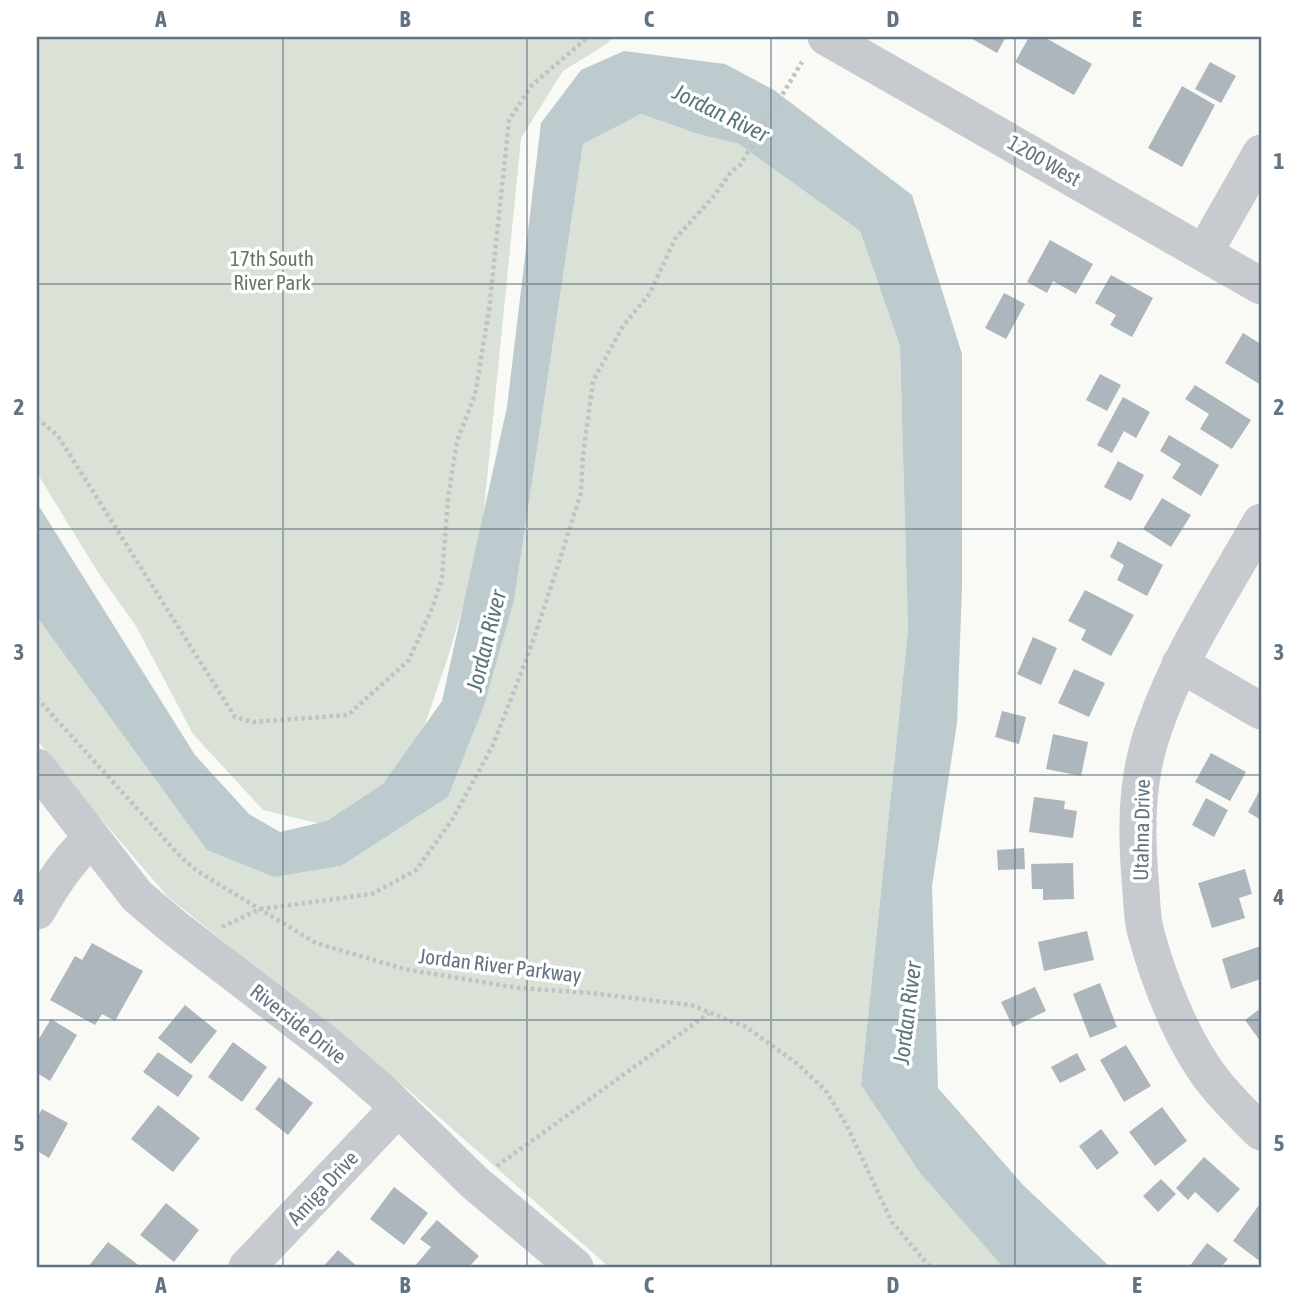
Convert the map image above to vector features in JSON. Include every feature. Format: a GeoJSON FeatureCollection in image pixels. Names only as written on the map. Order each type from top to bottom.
{"type":"FeatureCollection","features":[{"type":"Feature","properties":{"kind":"street","name":"1200 West"},"geometry":{"type":"LineString","coordinates":[[814,49],[1204,253],[1261,286]]}},
{"type":"Feature","properties":{"kind":"street"},"geometry":{"type":"LineString","coordinates":[[1204,253],[1261,153]]}},
{"type":"Feature","properties":{"kind":"street","name":"Utahna Drive"},"geometry":{"type":"LineString","coordinates":[[1261,522],[1180,664],[1153,729],[1142,770],[1138,813],[1139,868],[1145,931],[1168,994],[1187,1040],[1212,1080],[1261,1132]]}},
{"type":"Feature","properties":{"kind":"street"},"geometry":{"type":"LineString","coordinates":[[1180,664],[1261,711]]}},
{"type":"Feature","properties":{"kind":"street","name":"Riverside Drive"},"geometry":{"type":"LineString","coordinates":[[37,766],[137,896],[330,1047],[474,1182],[575,1267]]}},
{"type":"Feature","properties":{"kind":"street"},"geometry":{"type":"LineString","coordinates":[[37,911],[59,872],[92,838]]}},
{"type":"Feature","properties":{"kind":"street","name":"Amiga Drive"},"geometry":{"type":"LineString","coordinates":[[247,1267],[398,1108]]}},
{"type":"Feature","properties":{"kind":"path"},"geometry":{"type":"LineString","coordinates":[[37,418],[58,436],[236,717],[253,722],[348,715],[409,660],[433,606],[442,578],[448,498],[457,440],[475,395],[489,310],[509,120],[531,85],[588,37]]}},
{"type":"Feature","properties":{"kind":"path"},"geometry":{"type":"LineString","coordinates":[[199,947],[215,930],[260,909],[372,894],[416,870],[452,820],[492,747],[551,587],[581,493],[593,381],[623,326],[650,293],[675,239],[714,196],[731,172],[740,165],[785,90],[814,49]]}},
{"type":"Feature","properties":{"kind":"path","name":"Jordan River Parkway"},"geometry":{"type":"LineString","coordinates":[[37,698],[180,856],[197,871],[316,943],[404,970],[519,988],[691,1005],[746,1027],[799,1065],[826,1091],[847,1126],[892,1222],[930,1267]]}},
{"type":"Feature","properties":{"kind":"path"},"geometry":{"type":"LineString","coordinates":[[474,1182],[710,1013]]}},
{"type":"Feature","properties":{"kind":"green space","name":"17th South River Park"},"geometry":{"type":"Polygon","coordinates":[[[37,37],[612,37],[608,43],[563,71],[521,138],[480,549],[447,660],[411,765],[358,814],[321,824],[263,810],[193,734],[136,626],[99,574],[37,473],[37,37]]]}},
{"type":"Feature","properties":{"kind":"green space"},"geometry":{"type":"Polygon","coordinates":[[[641,114],[698,134],[740,144],[860,231],[900,346],[908,630],[861,1085],[920,1173],[1003,1267],[609,1267],[406,1088],[168,897],[37,740],[37,617],[208,850],[274,877],[341,866],[448,797],[484,706],[514,601],[583,144],[641,114]]]}},
{"type":"Feature","properties":{"kind":"water","name":"Jordan River"},"geometry":{"type":"Polygon","coordinates":[[[624,51],[725,64],[774,90],[912,195],[962,354],[962,587],[957,723],[932,886],[938,1088],[1023,1185],[1110,1267],[1003,1267],[920,1173],[861,1085],[908,630],[900,346],[860,231],[739,144],[698,134],[641,114],[583,144],[514,601],[484,706],[448,797],[341,866],[274,877],[207,850],[37,617],[37,503],[195,755],[249,814],[280,832],[327,821],[383,784],[442,701],[507,407],[541,123],[581,70],[624,51]]]}},
{"type":"Feature","properties":{"kind":"building"},"geometry":{"type":"Polygon","coordinates":[[[969,37],[1006,37],[997,53],[969,37]]]}},
{"type":"Feature","properties":{"kind":"building"},"geometry":{"type":"Polygon","coordinates":[[[1029,37],[1044,37],[1092,64],[1074,95],[1015,62],[1029,37]]]}},
{"type":"Feature","properties":{"kind":"building"},"geometry":{"type":"Polygon","coordinates":[[[1210,62],[1236,76],[1221,103],[1195,89],[1210,62]]]}},
{"type":"Feature","properties":{"kind":"building"},"geometry":{"type":"Polygon","coordinates":[[[1182,86],[1215,105],[1182,167],[1148,148],[1182,86]]]}},
{"type":"Feature","properties":{"kind":"building"},"geometry":{"type":"Polygon","coordinates":[[[1050,240],[1093,264],[1076,294],[1053,281],[1047,293],[1027,282],[1050,240]]]}},
{"type":"Feature","properties":{"kind":"building"},"geometry":{"type":"Polygon","coordinates":[[[1111,275],[1153,298],[1132,337],[1110,325],[1116,315],[1095,303],[1111,275]]]}},
{"type":"Feature","properties":{"kind":"building"},"geometry":{"type":"Polygon","coordinates":[[[1004,293],[1025,304],[1006,339],[985,328],[1004,293]]]}},
{"type":"Feature","properties":{"kind":"building"},"geometry":{"type":"Polygon","coordinates":[[[1243,333],[1261,344],[1261,385],[1225,363],[1243,333]]]}},
{"type":"Feature","properties":{"kind":"building"},"geometry":{"type":"Polygon","coordinates":[[[1100,374],[1121,385],[1107,411],[1086,400],[1100,374]]]}},
{"type":"Feature","properties":{"kind":"building"},"geometry":{"type":"Polygon","coordinates":[[[1195,385],[1251,420],[1232,449],[1200,429],[1209,414],[1185,399],[1195,385]]]}},
{"type":"Feature","properties":{"kind":"building"},"geometry":{"type":"Polygon","coordinates":[[[1123,397],[1150,412],[1136,438],[1124,431],[1112,453],[1097,445],[1123,397]]]}},
{"type":"Feature","properties":{"kind":"building"},"geometry":{"type":"Polygon","coordinates":[[[1169,435],[1219,465],[1201,496],[1172,478],[1181,464],[1160,451],[1169,435]]]}},
{"type":"Feature","properties":{"kind":"building"},"geometry":{"type":"Polygon","coordinates":[[[1118,461],[1144,475],[1131,501],[1104,487],[1118,461]]]}},
{"type":"Feature","properties":{"kind":"building"},"geometry":{"type":"Polygon","coordinates":[[[1162,498],[1191,515],[1171,547],[1143,529],[1162,498]]]}},
{"type":"Feature","properties":{"kind":"building"},"geometry":{"type":"Polygon","coordinates":[[[1118,541],[1163,565],[1147,596],[1117,580],[1124,565],[1110,557],[1118,541]]]}},
{"type":"Feature","properties":{"kind":"building"},"geometry":{"type":"Polygon","coordinates":[[[1085,590],[1134,615],[1111,656],[1081,640],[1086,630],[1068,621],[1085,590]]]}},
{"type":"Feature","properties":{"kind":"building"},"geometry":{"type":"Polygon","coordinates":[[[1033,637],[1057,648],[1041,685],[1017,674],[1033,637]]]}},
{"type":"Feature","properties":{"kind":"building"},"geometry":{"type":"Polygon","coordinates":[[[1074,669],[1105,683],[1089,717],[1058,703],[1074,669]]]}},
{"type":"Feature","properties":{"kind":"building"},"geometry":{"type":"Polygon","coordinates":[[[1002,711],[1026,717],[1019,744],[995,737],[1002,711]]]}},
{"type":"Feature","properties":{"kind":"building"},"geometry":{"type":"Polygon","coordinates":[[[1053,734],[1088,742],[1081,776],[1046,769],[1053,734]]]}},
{"type":"Feature","properties":{"kind":"building"},"geometry":{"type":"Polygon","coordinates":[[[1211,753],[1246,772],[1230,801],[1195,782],[1211,753]]]}},
{"type":"Feature","properties":{"kind":"building"},"geometry":{"type":"Polygon","coordinates":[[[1261,788],[1261,820],[1248,812],[1261,788]]]}},
{"type":"Feature","properties":{"kind":"building"},"geometry":{"type":"Polygon","coordinates":[[[1034,797],[1065,801],[1064,809],[1077,811],[1073,838],[1029,832],[1034,797]]]}},
{"type":"Feature","properties":{"kind":"building"},"geometry":{"type":"Polygon","coordinates":[[[1206,798],[1228,810],[1214,837],[1192,825],[1206,798]]]}},
{"type":"Feature","properties":{"kind":"building"},"geometry":{"type":"Polygon","coordinates":[[[1024,848],[1025,869],[998,870],[997,850],[1024,848]]]}},
{"type":"Feature","properties":{"kind":"building"},"geometry":{"type":"Polygon","coordinates":[[[1073,863],[1074,899],[1043,900],[1043,889],[1032,889],[1031,864],[1073,863]]]}},
{"type":"Feature","properties":{"kind":"building"},"geometry":{"type":"Polygon","coordinates":[[[1245,869],[1252,894],[1239,898],[1245,918],[1212,928],[1198,883],[1245,869]]]}},
{"type":"Feature","properties":{"kind":"building"},"geometry":{"type":"Polygon","coordinates":[[[1087,931],[1094,960],[1044,971],[1038,942],[1087,931]]]}},
{"type":"Feature","properties":{"kind":"building"},"geometry":{"type":"Polygon","coordinates":[[[92,943],[143,971],[115,1021],[102,1014],[95,1025],[50,1000],[75,956],[82,960],[92,943]]]}},
{"type":"Feature","properties":{"kind":"building"},"geometry":{"type":"Polygon","coordinates":[[[1261,946],[1261,979],[1231,989],[1222,959],[1261,946]]]}},
{"type":"Feature","properties":{"kind":"building"},"geometry":{"type":"Polygon","coordinates":[[[1100,983],[1117,1027],[1090,1038],[1073,994],[1100,983]]]}},
{"type":"Feature","properties":{"kind":"building"},"geometry":{"type":"Polygon","coordinates":[[[1035,987],[1046,1011],[1013,1027],[1001,1002],[1035,987]]]}},
{"type":"Feature","properties":{"kind":"building"},"geometry":{"type":"Polygon","coordinates":[[[185,1005],[217,1031],[191,1064],[158,1038],[185,1005]]]}},
{"type":"Feature","properties":{"kind":"building"},"geometry":{"type":"Polygon","coordinates":[[[1261,1008],[1261,1042],[1245,1020],[1261,1008]]]}},
{"type":"Feature","properties":{"kind":"building"},"geometry":{"type":"Polygon","coordinates":[[[51,1019],[77,1035],[50,1081],[37,1073],[37,1042],[51,1019]]]}},
{"type":"Feature","properties":{"kind":"building"},"geometry":{"type":"Polygon","coordinates":[[[233,1042],[267,1067],[242,1102],[208,1077],[233,1042]]]}},
{"type":"Feature","properties":{"kind":"building"},"geometry":{"type":"Polygon","coordinates":[[[1126,1045],[1151,1086],[1124,1102],[1100,1060],[1126,1045]]]}},
{"type":"Feature","properties":{"kind":"building"},"geometry":{"type":"Polygon","coordinates":[[[158,1052],[193,1076],[178,1097],[143,1072],[158,1052]]]}},
{"type":"Feature","properties":{"kind":"building"},"geometry":{"type":"Polygon","coordinates":[[[1077,1053],[1086,1070],[1060,1083],[1051,1067],[1077,1053]]]}},
{"type":"Feature","properties":{"kind":"building"},"geometry":{"type":"Polygon","coordinates":[[[279,1077],[313,1103],[288,1135],[255,1109],[279,1077]]]}},
{"type":"Feature","properties":{"kind":"building"},"geometry":{"type":"Polygon","coordinates":[[[158,1105],[200,1138],[173,1172],[131,1139],[158,1105]]]}},
{"type":"Feature","properties":{"kind":"building"},"geometry":{"type":"Polygon","coordinates":[[[1162,1107],[1187,1141],[1155,1166],[1129,1132],[1162,1107]]]}},
{"type":"Feature","properties":{"kind":"building"},"geometry":{"type":"Polygon","coordinates":[[[42,1109],[68,1123],[49,1158],[37,1151],[37,1118],[42,1109]]]}},
{"type":"Feature","properties":{"kind":"building"},"geometry":{"type":"Polygon","coordinates":[[[1101,1129],[1119,1153],[1097,1170],[1079,1146],[1101,1129]]]}},
{"type":"Feature","properties":{"kind":"building"},"geometry":{"type":"Polygon","coordinates":[[[1204,1157],[1240,1189],[1218,1213],[1195,1192],[1188,1200],[1176,1188],[1204,1157]]]}},
{"type":"Feature","properties":{"kind":"building"},"geometry":{"type":"Polygon","coordinates":[[[1161,1179],[1176,1194],[1158,1212],[1143,1196],[1161,1179]]]}},
{"type":"Feature","properties":{"kind":"building"},"geometry":{"type":"Polygon","coordinates":[[[394,1187],[428,1213],[404,1245],[370,1219],[394,1187]]]}},
{"type":"Feature","properties":{"kind":"building"},"geometry":{"type":"Polygon","coordinates":[[[166,1203],[199,1230],[174,1262],[140,1235],[166,1203]]]}},
{"type":"Feature","properties":{"kind":"building"},"geometry":{"type":"Polygon","coordinates":[[[1259,1205],[1261,1207],[1261,1262],[1233,1241],[1259,1205]]]}},
{"type":"Feature","properties":{"kind":"building"},"geometry":{"type":"Polygon","coordinates":[[[437,1220],[479,1256],[469,1267],[414,1267],[431,1247],[420,1239],[437,1220]]]}},
{"type":"Feature","properties":{"kind":"building"},"geometry":{"type":"Polygon","coordinates":[[[108,1242],[141,1267],[88,1267],[108,1242]]]}},
{"type":"Feature","properties":{"kind":"building"},"geometry":{"type":"Polygon","coordinates":[[[1207,1243],[1228,1259],[1221,1267],[1189,1267],[1207,1243]]]}},
{"type":"Feature","properties":{"kind":"building"},"geometry":{"type":"Polygon","coordinates":[[[338,1250],[358,1267],[323,1267],[338,1250]]]}}]}
